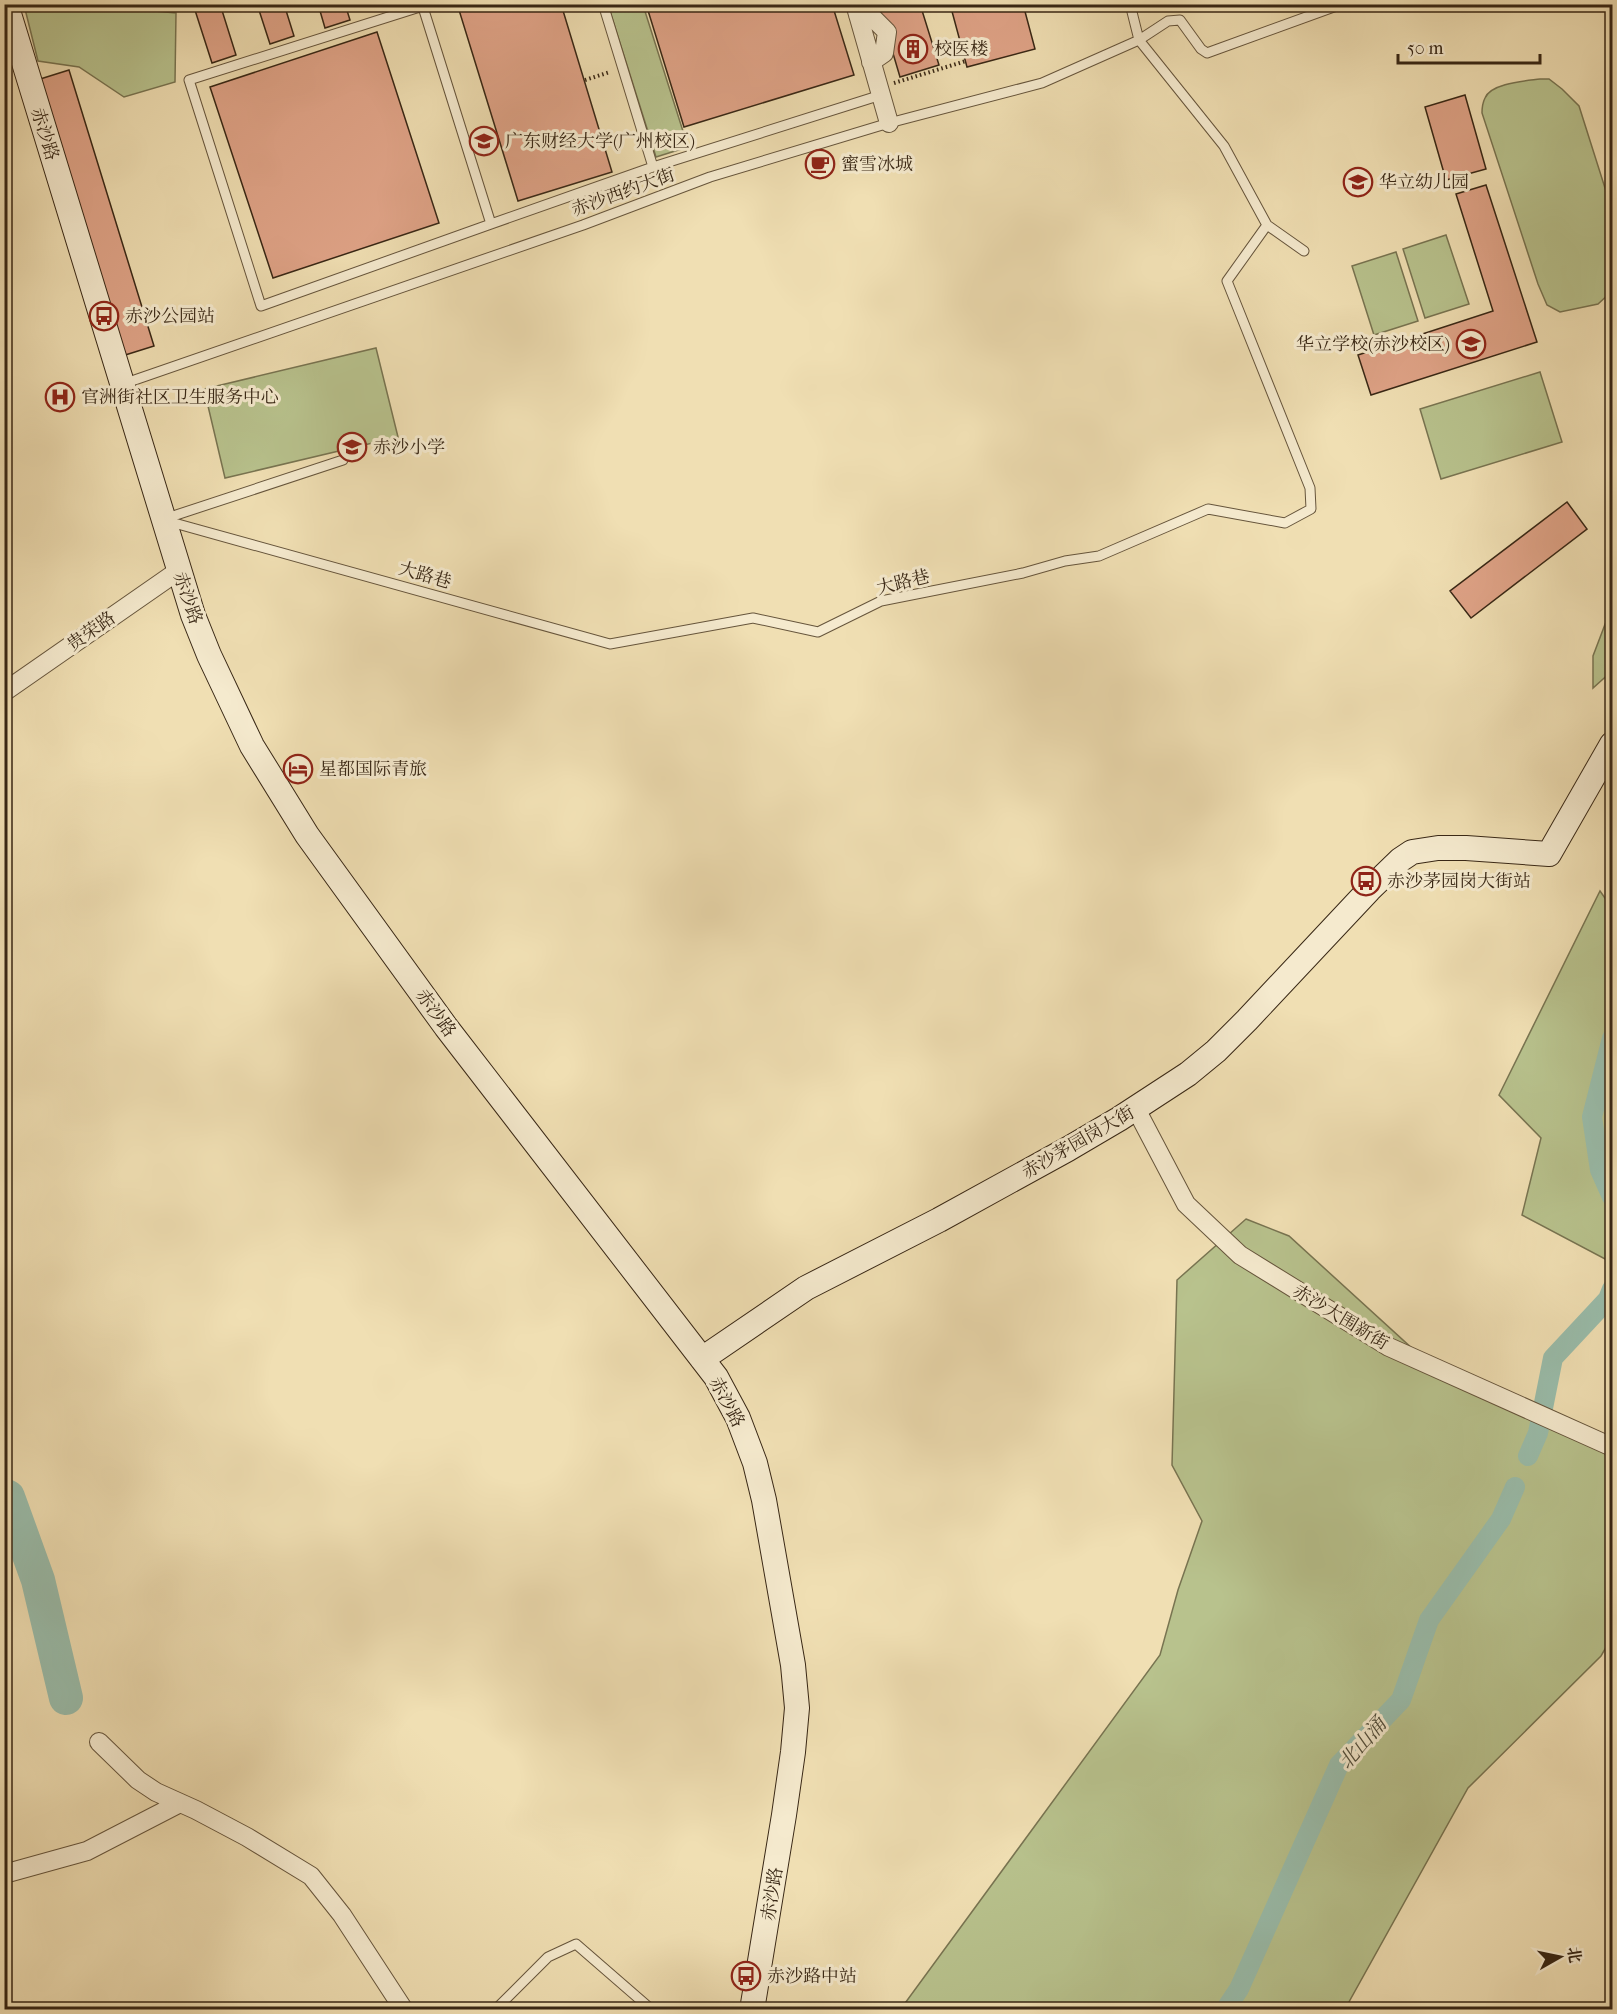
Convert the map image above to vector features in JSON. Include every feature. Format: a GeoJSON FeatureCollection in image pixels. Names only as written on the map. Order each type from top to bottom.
{"type":"FeatureCollection","features":[{"type":"Feature","properties":{"kind":"street","name":"赤沙路"},"geometry":{"type":"LineString","coordinates":[[6,4],[178,571],[197,625],[229,700],[252,746],[307,835],[446,1027],[716,1377],[738,1418],[755,1463],[783,1604],[797,1708],[784,1815],[752,2010]]}},
{"type":"Feature","properties":{"kind":"street"},"geometry":{"type":"LineString","coordinates":[[856,10],[889,123]]}},
{"type":"Feature","properties":{"kind":"street","name":"贵荣路"},"geometry":{"type":"LineString","coordinates":[[4,692],[178,571]]}},
{"type":"Feature","properties":{"kind":"street","name":"赤沙茅园岗大街"},"geometry":{"type":"LineString","coordinates":[[702,1359],[806,1288],[939,1220],[1136,1109],[1188,1074],[1216,1051],[1369,890],[1404,858],[1420,850],[1438,848],[1549,854],[1612,744]]}},
{"type":"Feature","properties":{"kind":"street","name":"赤沙大围新街"},"geometry":{"type":"LineString","coordinates":[[1136,1109],[1186,1204],[1240,1255],[1389,1347],[1612,1447]]}},
{"type":"Feature","properties":{"kind":"street"},"geometry":{"type":"LineString","coordinates":[[99,1742],[138,1780],[156,1792],[247,1837],[311,1876],[342,1915],[404,2010]]}},
{"type":"Feature","properties":{"kind":"street"},"geometry":{"type":"LineString","coordinates":[[4,1874],[87,1851],[180,1803]]}},
{"type":"Feature","properties":{"kind":"lane"},"geometry":{"type":"LineString","coordinates":[[603,4],[654,167]]}},
{"type":"Feature","properties":{"kind":"lane"},"geometry":{"type":"LineString","coordinates":[[1130,4],[1139,40],[1224,146],[1267,225],[1304,251]]}},
{"type":"Feature","properties":{"kind":"lane","name":"赤沙西约大街"},"geometry":{"type":"LineString","coordinates":[[121,384],[583,225],[710,177],[889,123],[1042,83],[1139,40],[1168,21],[1180,20],[1201,49],[1207,53],[1342,4]]}},
{"type":"Feature","properties":{"kind":"lane"},"geometry":{"type":"LineString","coordinates":[[491,224],[423,5],[189,80],[261,306],[654,167],[880,91]]}},
{"type":"Feature","properties":{"kind":"lane","name":"大路巷"},"geometry":{"type":"LineString","coordinates":[[162,519],[610,644],[753,618],[818,633],[881,602],[1023,573],[1065,561],[1099,556],[1208,509],[1285,523],[1311,509],[1310,488],[1227,281],[1267,225]]}},
{"type":"Feature","properties":{"kind":"lane"},"geometry":{"type":"LineString","coordinates":[[162,519],[343,460]]}},
{"type":"Feature","properties":{"kind":"lane"},"geometry":{"type":"LineString","coordinates":[[495,2010],[548,1957],[576,1944],[652,2010]]}},
{"type":"Feature","properties":{"kind":"path"},"geometry":{"type":"LineString","coordinates":[[880,91],[966,61]]}},
{"type":"Feature","properties":{"kind":"path"},"geometry":{"type":"LineString","coordinates":[[585,80],[622,68]]}},
{"type":"Feature","properties":{"kind":"green space"},"geometry":{"type":"Polygon","coordinates":[[[24,5],[114,5],[114,7],[176,13],[175,82],[124,97],[79,67],[38,61],[24,5]]]}},
{"type":"Feature","properties":{"kind":"green space"},"geometry":{"type":"Polygon","coordinates":[[[608,5],[643,5],[688,147],[656,157],[608,5]]]}},
{"type":"Feature","properties":{"kind":"green space"},"geometry":{"type":"Polygon","coordinates":[[[1549,79],[1579,106],[1612,210],[1612,291],[1598,304],[1560,312],[1547,305],[1538,284],[1482,113],[1485,98],[1494,89],[1549,79]]]}},
{"type":"Feature","properties":{"kind":"green space"},"geometry":{"type":"Polygon","coordinates":[[[1446,235],[1469,304],[1425,318],[1403,249],[1446,235]]]}},
{"type":"Feature","properties":{"kind":"green space"},"geometry":{"type":"Polygon","coordinates":[[[1396,252],[1418,321],[1374,335],[1352,266],[1396,252]]]}},
{"type":"Feature","properties":{"kind":"green space"},"geometry":{"type":"Polygon","coordinates":[[[376,348],[398,437],[225,478],[204,389],[376,348]]]}},
{"type":"Feature","properties":{"kind":"green space"},"geometry":{"type":"Polygon","coordinates":[[[1540,372],[1562,442],[1441,479],[1420,409],[1540,372]]]}},
{"type":"Feature","properties":{"kind":"green space"},"geometry":{"type":"Polygon","coordinates":[[[1612,606],[1612,671],[1593,688],[1593,656],[1612,606]]]}},
{"type":"Feature","properties":{"kind":"green space"},"geometry":{"type":"Polygon","coordinates":[[[1600,891],[1612,908],[1612,1274],[1609,1261],[1522,1215],[1541,1138],[1499,1095],[1600,891]]]}},
{"type":"Feature","properties":{"kind":"green space"},"geometry":{"type":"Polygon","coordinates":[[[1246,1219],[1289,1236],[1448,1381],[1612,1456],[1612,1637],[1601,1656],[1468,1788],[1345,2009],[900,2010],[1160,1655],[1178,1590],[1202,1521],[1172,1465],[1177,1280],[1246,1219]]]}},
{"type":"Feature","properties":{"kind":"building"},"geometry":{"type":"Polygon","coordinates":[[[193,4],[220,4],[236,55],[212,63],[193,4]]]}},
{"type":"Feature","properties":{"kind":"building"},"geometry":{"type":"Polygon","coordinates":[[[257,4],[284,4],[294,36],[270,44],[257,4]]]}},
{"type":"Feature","properties":{"kind":"building"},"geometry":{"type":"Polygon","coordinates":[[[318,4],[345,4],[350,20],[325,28],[318,4]]]}},
{"type":"Feature","properties":{"kind":"building"},"geometry":{"type":"Polygon","coordinates":[[[475,4],[561,4],[612,172],[518,201],[459,10],[475,4]]]}},
{"type":"Feature","properties":{"kind":"building"},"geometry":{"type":"Polygon","coordinates":[[[646,4],[832,4],[854,75],[684,127],[646,4]]]}},
{"type":"Feature","properties":{"kind":"building","name":"校医楼"},"geometry":{"type":"Polygon","coordinates":[[[920,4],[939,65],[900,77],[879,6],[920,4]]]}},
{"type":"Feature","properties":{"kind":"building"},"geometry":{"type":"Polygon","coordinates":[[[950,4],[1023,4],[1035,49],[967,67],[950,4]]]}},
{"type":"Feature","properties":{"kind":"building"},"geometry":{"type":"Polygon","coordinates":[[[377,32],[439,223],[273,278],[210,87],[377,32]]]}},
{"type":"Feature","properties":{"kind":"building"},"geometry":{"type":"Polygon","coordinates":[[[69,70],[154,346],[122,356],[37,80],[69,70]]]}},
{"type":"Feature","properties":{"kind":"building"},"geometry":{"type":"Polygon","coordinates":[[[1465,95],[1486,169],[1446,180],[1425,107],[1465,95]]]}},
{"type":"Feature","properties":{"kind":"building"},"geometry":{"type":"Polygon","coordinates":[[[1486,185],[1537,342],[1371,395],[1358,355],[1493,311],[1456,194],[1486,185]]]}},
{"type":"Feature","properties":{"kind":"building"},"geometry":{"type":"Polygon","coordinates":[[[1567,502],[1587,529],[1471,618],[1450,591],[1567,502]]]}},
{"type":"Feature","properties":{"kind":"waterway","name":"北山涌"},"geometry":{"type":"LineString","coordinates":[[1612,1038],[1592,1117],[1600,1170],[1612,1197]]}},
{"type":"Feature","properties":{"kind":"waterway","name":"北山涌"},"geometry":{"type":"LineString","coordinates":[[1528,1456],[1538,1433],[1553,1358],[1608,1299],[1612,1289]]}},
{"type":"Feature","properties":{"kind":"waterway","name":"北山涌"},"geometry":{"type":"LineString","coordinates":[[1225,2010],[1239,1989],[1339,1765],[1401,1700],[1429,1620],[1501,1519],[1515,1487]]}},
{"type":"Feature","properties":{"kind":"waterway"},"geometry":{"type":"LineString","coordinates":[[4,1495],[8,1497],[38,1580],[66,1698]]}},
{"type":"Feature","properties":{"kind":"place","name":"校医楼"},"geometry":{"type":"Point","coordinates":[913,49]}},
{"type":"Feature","properties":{"kind":"place","name":"广东财经大学(广州校区)"},"geometry":{"type":"Point","coordinates":[484,141]}},
{"type":"Feature","properties":{"kind":"place","name":"蜜雪冰城"},"geometry":{"type":"Point","coordinates":[820,164]}},
{"type":"Feature","properties":{"kind":"place","name":"华立幼儿园"},"geometry":{"type":"Point","coordinates":[1358,182]}},
{"type":"Feature","properties":{"kind":"place","name":"赤沙公园站"},"geometry":{"type":"Point","coordinates":[104,316]}},
{"type":"Feature","properties":{"kind":"place","name":"华立学校(赤沙校区)"},"geometry":{"type":"Point","coordinates":[1471,344]}},
{"type":"Feature","properties":{"kind":"place","name":"官洲街社区卫生服务中心"},"geometry":{"type":"Point","coordinates":[60,397]}},
{"type":"Feature","properties":{"kind":"place","name":"赤沙小学"},"geometry":{"type":"Point","coordinates":[352,447]}},
{"type":"Feature","properties":{"kind":"place","name":"星都国际青旅"},"geometry":{"type":"Point","coordinates":[298,769]}},
{"type":"Feature","properties":{"kind":"place","name":"赤沙茅园岗大街站"},"geometry":{"type":"Point","coordinates":[1366,881]}},
{"type":"Feature","properties":{"kind":"place","name":"赤沙路中站"},"geometry":{"type":"Point","coordinates":[746,1976]}}]}
